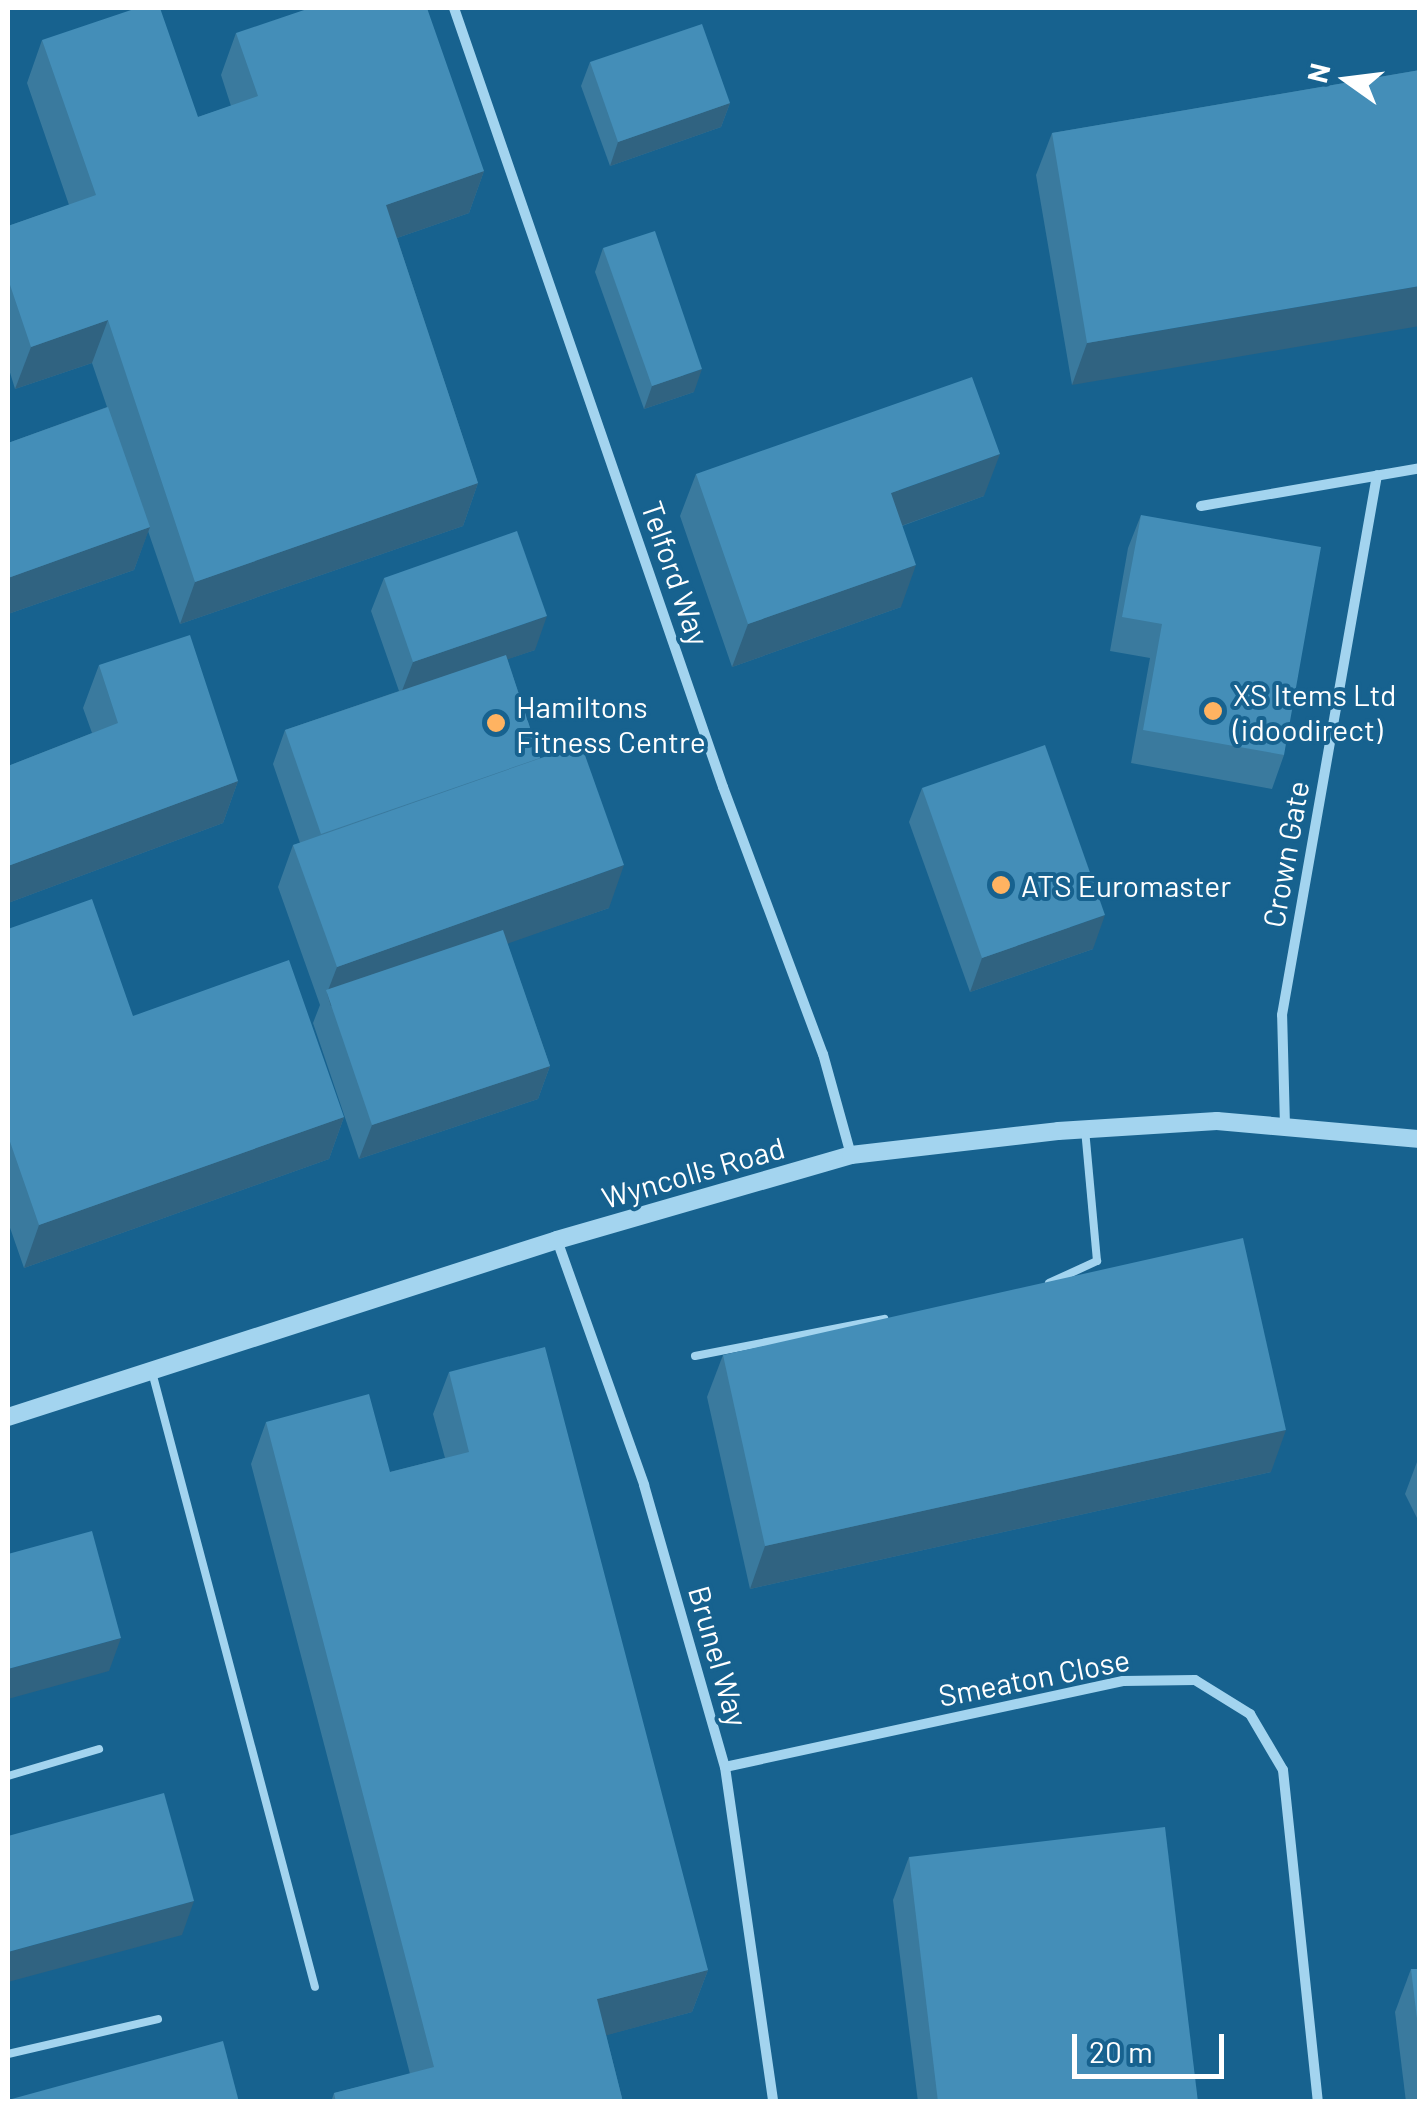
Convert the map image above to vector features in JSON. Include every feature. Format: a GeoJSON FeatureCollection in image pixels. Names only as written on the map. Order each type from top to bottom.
{"type":"FeatureCollection","features":[{"type":"Feature","properties":{"kind":"street","name":"Telford Way"},"geometry":{"type":"LineString","coordinates":[[454,8],[723,787],[822,1054],[851,1155]]}},
{"type":"Feature","properties":{"kind":"street"},"geometry":{"type":"LineString","coordinates":[[1201,506],[1420,468]]}},
{"type":"Feature","properties":{"kind":"street","name":"Crown Gate"},"geometry":{"type":"LineString","coordinates":[[1286,1126],[1282,1015],[1378,475]]}},
{"type":"Feature","properties":{"kind":"street","name":"Wyncolls Road"},"geometry":{"type":"LineString","coordinates":[[8,1417],[557,1240],[851,1155],[1086,1129],[1217,1121],[1420,1139]]}},
{"type":"Feature","properties":{"kind":"street","name":"Brunel Way"},"geometry":{"type":"LineString","coordinates":[[557,1240],[644,1485],[724,1767],[773,2102]]}},
{"type":"Feature","properties":{"kind":"street","name":"Smeaton Close"},"geometry":{"type":"LineString","coordinates":[[724,1767],[1123,1681],[1194,1680],[1250,1714],[1282,1770],[1318,2102]]}},
{"type":"Feature","properties":{"kind":"lane"},"geometry":{"type":"LineString","coordinates":[[1035,1289],[1097,1261],[1086,1129]]}},
{"type":"Feature","properties":{"kind":"lane"},"geometry":{"type":"LineString","coordinates":[[694,1356],[903,1315]]}},
{"type":"Feature","properties":{"kind":"lane"},"geometry":{"type":"LineString","coordinates":[[151,1371],[316,1986]]}},
{"type":"Feature","properties":{"kind":"lane"},"geometry":{"type":"LineString","coordinates":[[8,1776],[99,1749]]}},
{"type":"Feature","properties":{"kind":"lane"},"geometry":{"type":"LineString","coordinates":[[8,2054],[158,2019]]}},
{"type":"Feature","properties":{"kind":"building"},"geometry":{"type":"Polygon","coordinates":[[[137,8],[160,8],[198,117],[258,96],[236,33],[310,8],[427,8],[484,171],[386,205],[478,483],[195,582],[108,320],[31,347],[8,279],[8,226],[96,195],[42,40],[137,8]]]}},
{"type":"Feature","properties":{"kind":"building"},"geometry":{"type":"Polygon","coordinates":[[[702,24],[730,103],[618,142],[590,62],[702,24]]]}},
{"type":"Feature","properties":{"kind":"building"},"geometry":{"type":"Polygon","coordinates":[[[1420,70],[1420,286],[1087,343],[1052,133],[1420,70]]]}},
{"type":"Feature","properties":{"kind":"building"},"geometry":{"type":"Polygon","coordinates":[[[655,231],[702,369],[652,386],[603,248],[655,231]]]}},
{"type":"Feature","properties":{"kind":"building"},"geometry":{"type":"Polygon","coordinates":[[[972,377],[1000,454],[891,493],[916,565],[748,624],[696,474],[972,377]]]}},
{"type":"Feature","properties":{"kind":"building"},"geometry":{"type":"Polygon","coordinates":[[[108,407],[150,527],[8,578],[8,443],[108,407]]]}},
{"type":"Feature","properties":{"kind":"building","name":"XS Items Ltd (idoodirect)"},"geometry":{"type":"Polygon","coordinates":[[[1141,515],[1321,547],[1284,755],[1143,730],[1162,624],[1122,617],[1141,515]]]}},
{"type":"Feature","properties":{"kind":"building"},"geometry":{"type":"Polygon","coordinates":[[[517,531],[547,616],[413,662],[384,578],[517,531]]]}},
{"type":"Feature","properties":{"kind":"building"},"geometry":{"type":"Polygon","coordinates":[[[190,635],[238,781],[8,866],[8,766],[118,723],[99,665],[190,635]]]}},
{"type":"Feature","properties":{"kind":"building"},"geometry":{"type":"Polygon","coordinates":[[[506,655],[540,758],[321,834],[285,730],[506,655]]]}},
{"type":"Feature","properties":{"kind":"building"},"geometry":{"type":"Polygon","coordinates":[[[581,744],[624,865],[337,967],[293,845],[581,744]]]}},
{"type":"Feature","properties":{"kind":"building","name":"ATS Euromaster"},"geometry":{"type":"Polygon","coordinates":[[[1045,745],[1105,915],[982,958],[922,788],[1045,745]]]}},
{"type":"Feature","properties":{"kind":"building"},"geometry":{"type":"Polygon","coordinates":[[[92,899],[133,1016],[289,960],[344,1117],[39,1225],[8,1136],[8,929],[92,899]]]}},
{"type":"Feature","properties":{"kind":"building"},"geometry":{"type":"Polygon","coordinates":[[[503,930],[550,1066],[372,1125],[326,990],[503,930]]]}},
{"type":"Feature","properties":{"kind":"building"},"geometry":{"type":"Polygon","coordinates":[[[1243,1238],[1286,1430],[765,1546],[723,1355],[1243,1238]]]}},
{"type":"Feature","properties":{"kind":"building"},"geometry":{"type":"Polygon","coordinates":[[[545,1347],[708,1970],[597,1999],[623,2102],[336,2102],[334,2093],[434,2067],[266,1422],[369,1394],[390,1472],[469,1452],[449,1372],[545,1347]]]}},
{"type":"Feature","properties":{"kind":"building"},"geometry":{"type":"Polygon","coordinates":[[[92,1531],[121,1638],[8,1669],[8,1554],[92,1531]]]}},
{"type":"Feature","properties":{"kind":"building"},"geometry":{"type":"Polygon","coordinates":[[[164,1793],[194,1901],[8,1952],[8,1836],[164,1793]]]}},
{"type":"Feature","properties":{"kind":"building"},"geometry":{"type":"Polygon","coordinates":[[[1165,1827],[1198,2102],[938,2102],[909,1857],[1165,1827]]]}},
{"type":"Feature","properties":{"kind":"building"},"geometry":{"type":"Polygon","coordinates":[[[1411,1969],[1420,1969],[1420,2043],[1411,1969]]]}},
{"type":"Feature","properties":{"kind":"building"},"geometry":{"type":"Polygon","coordinates":[[[223,2041],[239,2102],[8,2102],[8,2100],[223,2041]]]}},
{"type":"Feature","properties":{"kind":"place","name":"XS Items Ltd (idoodirect)"},"geometry":{"type":"Point","coordinates":[1213,711]}},
{"type":"Feature","properties":{"kind":"place","name":"Hamiltons Fitness Centre"},"geometry":{"type":"Point","coordinates":[496,723]}},
{"type":"Feature","properties":{"kind":"place","name":"ATS Euromaster"},"geometry":{"type":"Point","coordinates":[1001,885]}}]}
